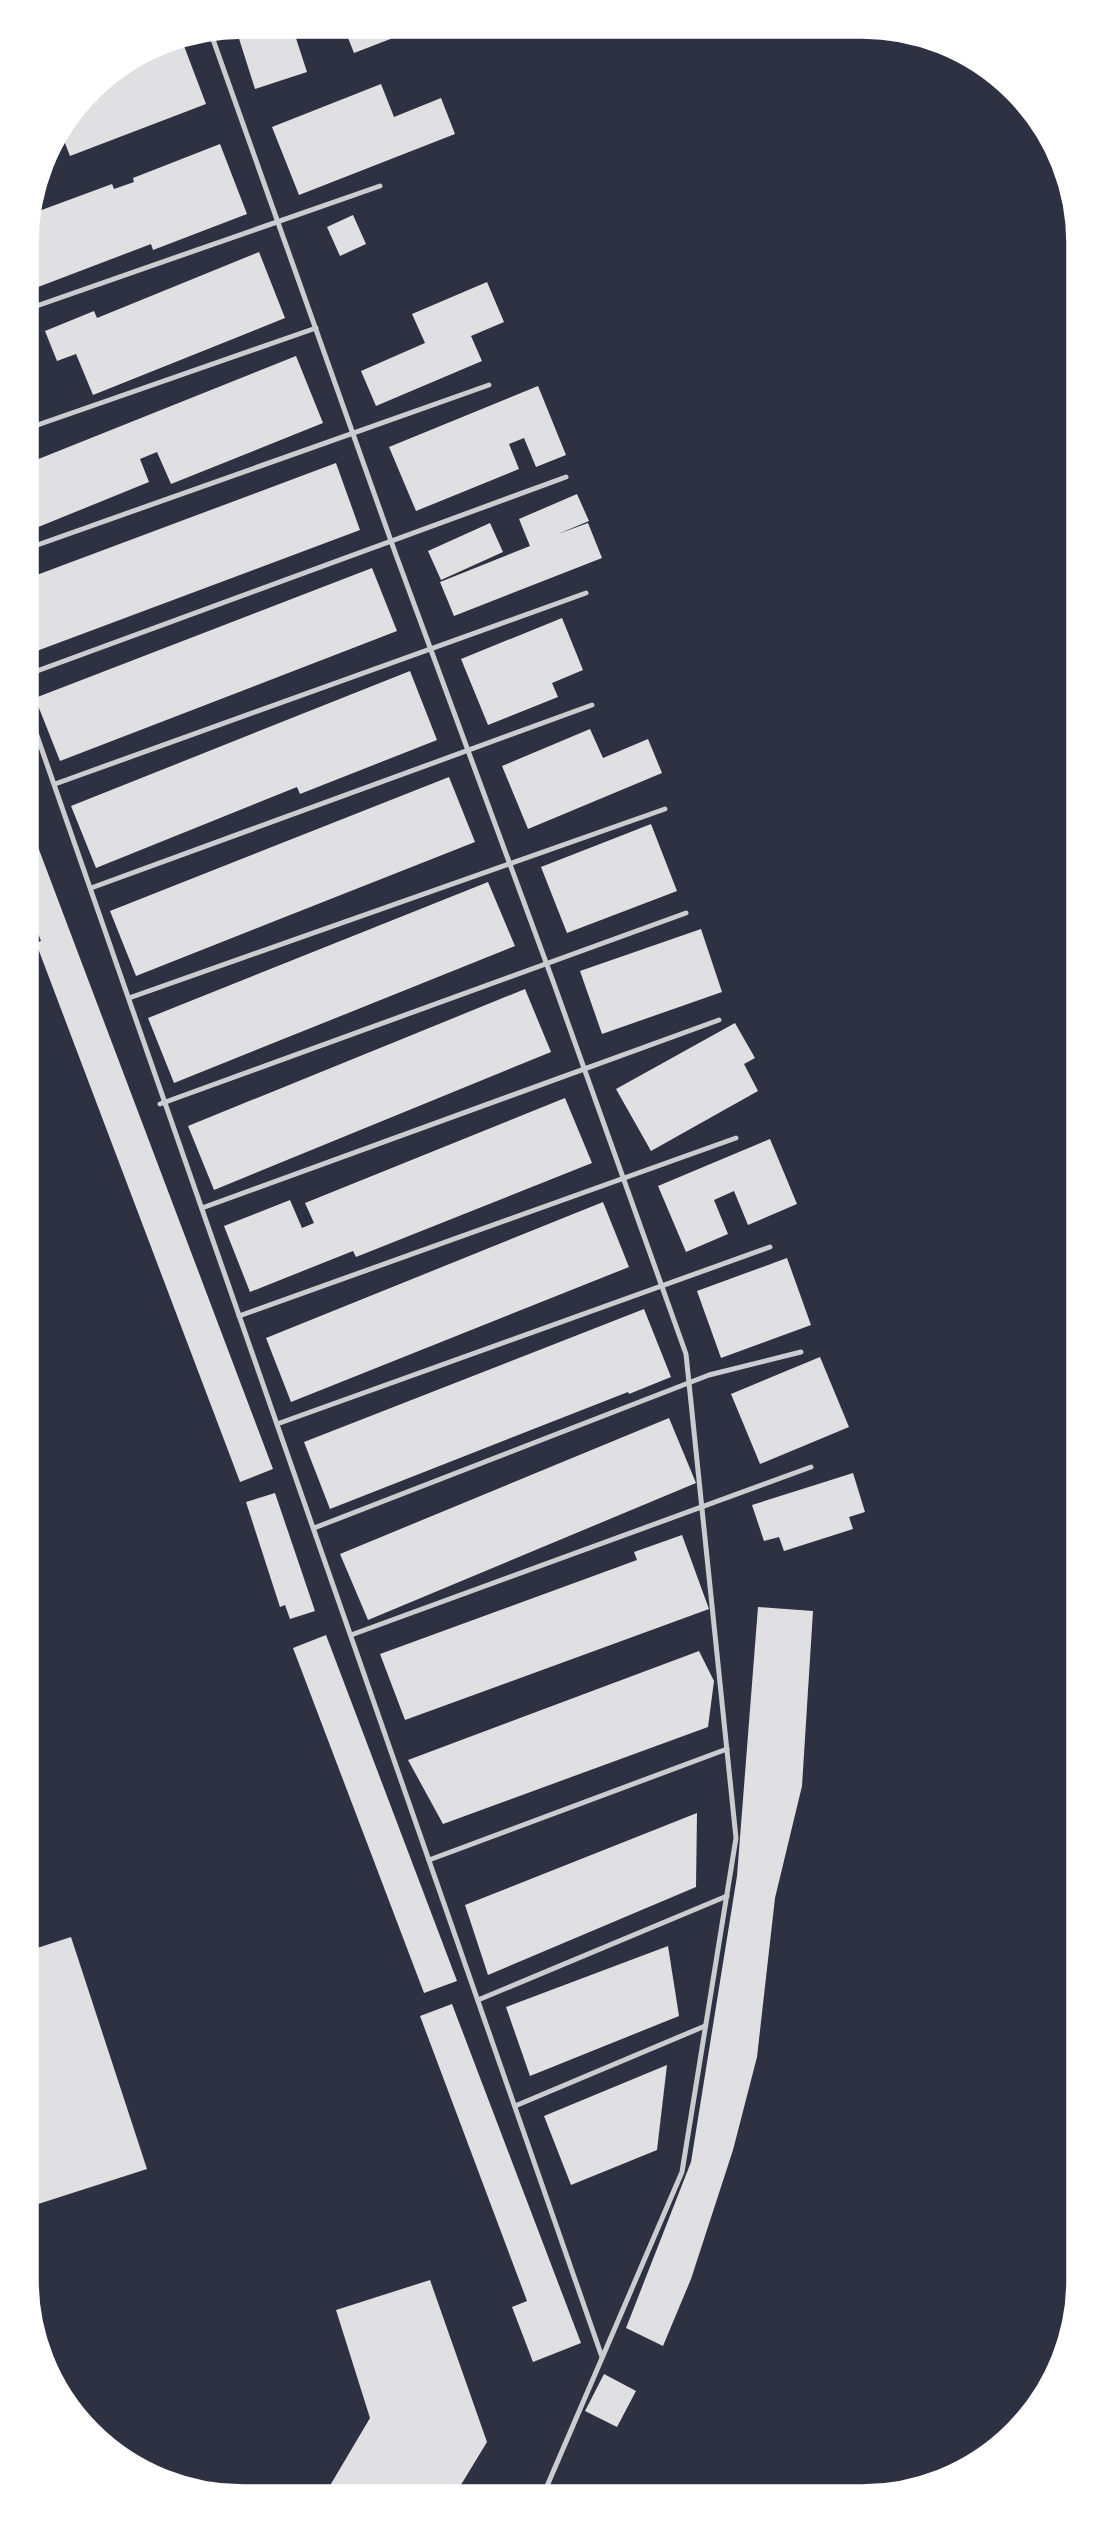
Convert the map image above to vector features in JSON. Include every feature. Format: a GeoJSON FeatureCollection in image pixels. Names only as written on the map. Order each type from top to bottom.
{"type":"FeatureCollection","features":[{"type":"Feature","properties":{"kind":"lane"},"geometry":{"type":"LineString","coordinates":[[214,39],[686,1354],[736,1838],[681,2172],[547,2486]]}},
{"type":"Feature","properties":{"kind":"lane"},"geometry":{"type":"LineString","coordinates":[[37,306],[380,186]]}},
{"type":"Feature","properties":{"kind":"lane"},"geometry":{"type":"LineString","coordinates":[[37,425],[316,328]]}},
{"type":"Feature","properties":{"kind":"lane"},"geometry":{"type":"LineString","coordinates":[[37,545],[489,385]]}},
{"type":"Feature","properties":{"kind":"lane"},"geometry":{"type":"LineString","coordinates":[[37,671],[566,477]]}},
{"type":"Feature","properties":{"kind":"lane"},"geometry":{"type":"LineString","coordinates":[[55,784],[586,593]]}},
{"type":"Feature","properties":{"kind":"lane"},"geometry":{"type":"LineString","coordinates":[[90,888],[592,705]]}},
{"type":"Feature","properties":{"kind":"lane"},"geometry":{"type":"LineString","coordinates":[[37,734],[163,1103],[202,1208],[602,2357]]}},
{"type":"Feature","properties":{"kind":"lane"},"geometry":{"type":"LineString","coordinates":[[129,999],[666,809]]}},
{"type":"Feature","properties":{"kind":"lane"},"geometry":{"type":"LineString","coordinates":[[163,1103],[686,913]]}},
{"type":"Feature","properties":{"kind":"lane"},"geometry":{"type":"LineString","coordinates":[[202,1208],[719,1020]]}},
{"type":"Feature","properties":{"kind":"lane"},"geometry":{"type":"LineString","coordinates":[[239,1316],[736,1138]]}},
{"type":"Feature","properties":{"kind":"lane"},"geometry":{"type":"LineString","coordinates":[[277,1424],[770,1247]]}},
{"type":"Feature","properties":{"kind":"lane"},"geometry":{"type":"LineString","coordinates":[[314,1528],[709,1375],[801,1352]]}},
{"type":"Feature","properties":{"kind":"lane"},"geometry":{"type":"LineString","coordinates":[[351,1634],[811,1467]]}},
{"type":"Feature","properties":{"kind":"lane"},"geometry":{"type":"LineString","coordinates":[[429,1860],[727,1749]]}},
{"type":"Feature","properties":{"kind":"lane"},"geometry":{"type":"LineString","coordinates":[[478,2000],[727,1896]]}},
{"type":"Feature","properties":{"kind":"lane"},"geometry":{"type":"LineString","coordinates":[[515,2106],[705,2026]]}},
{"type":"Feature","properties":{"kind":"building"},"geometry":{"type":"Polygon","coordinates":[[[239,37],[296,37],[307,72],[255,89],[239,37]]]}},
{"type":"Feature","properties":{"kind":"building"},"geometry":{"type":"Polygon","coordinates":[[[348,37],[396,37],[354,53],[348,37]]]}},
{"type":"Feature","properties":{"kind":"building"},"geometry":{"type":"Polygon","coordinates":[[[184,46],[206,104],[70,156],[64,140],[86,110],[107,88],[140,64],[184,46]]]}},
{"type":"Feature","properties":{"kind":"building"},"geometry":{"type":"Polygon","coordinates":[[[381,84],[394,117],[441,98],[455,134],[299,195],[272,127],[381,84]]]}},
{"type":"Feature","properties":{"kind":"building"},"geometry":{"type":"Polygon","coordinates":[[[220,144],[247,214],[153,250],[151,244],[37,287],[37,230],[40,211],[112,184],[114,189],[134,182],[133,178],[220,144]]]}},
{"type":"Feature","properties":{"kind":"building"},"geometry":{"type":"Polygon","coordinates":[[[353,215],[366,244],[340,256],[327,227],[353,215]]]}},
{"type":"Feature","properties":{"kind":"building"},"geometry":{"type":"Polygon","coordinates":[[[259,252],[285,318],[93,395],[76,354],[57,361],[45,331],[94,311],[97,318],[259,252]]]}},
{"type":"Feature","properties":{"kind":"building"},"geometry":{"type":"Polygon","coordinates":[[[487,282],[504,322],[471,336],[482,361],[376,406],[361,371],[425,343],[412,314],[487,282]]]}},
{"type":"Feature","properties":{"kind":"building"},"geometry":{"type":"Polygon","coordinates":[[[296,356],[323,423],[171,484],[157,452],[140,459],[149,482],[37,528],[37,460],[296,356]]]}},
{"type":"Feature","properties":{"kind":"building"},"geometry":{"type":"Polygon","coordinates":[[[538,386],[566,455],[536,467],[524,438],[509,444],[519,469],[416,511],[389,447],[538,386]]]}},
{"type":"Feature","properties":{"kind":"building"},"geometry":{"type":"Polygon","coordinates":[[[336,463],[360,530],[37,651],[37,575],[336,463]]]}},
{"type":"Feature","properties":{"kind":"building"},"geometry":{"type":"Polygon","coordinates":[[[577,494],[589,521],[558,534],[588,523],[602,558],[454,616],[440,582],[530,546],[519,519],[577,494]]]}},
{"type":"Feature","properties":{"kind":"building"},"geometry":{"type":"Polygon","coordinates":[[[490,523],[503,552],[441,580],[428,551],[490,523]]]}},
{"type":"Feature","properties":{"kind":"building"},"geometry":{"type":"Polygon","coordinates":[[[372,568],[397,631],[60,761],[37,697],[372,568]]]}},
{"type":"Feature","properties":{"kind":"building"},"geometry":{"type":"Polygon","coordinates":[[[562,618],[583,670],[552,683],[558,697],[488,725],[461,659],[562,618]]]}},
{"type":"Feature","properties":{"kind":"building"},"geometry":{"type":"Polygon","coordinates":[[[410,671],[437,740],[300,794],[297,787],[96,868],[71,806],[410,671]]]}},
{"type":"Feature","properties":{"kind":"building"},"geometry":{"type":"Polygon","coordinates":[[[590,729],[603,758],[648,739],[662,773],[528,829],[502,766],[590,729]]]}},
{"type":"Feature","properties":{"kind":"building"},"geometry":{"type":"Polygon","coordinates":[[[449,777],[475,842],[136,976],[110,911],[449,777]]]}},
{"type":"Feature","properties":{"kind":"building"},"geometry":{"type":"Polygon","coordinates":[[[651,824],[677,891],[567,933],[541,867],[651,824]]]}},
{"type":"Feature","properties":{"kind":"building"},"geometry":{"type":"Polygon","coordinates":[[[37,847],[273,1469],[240,1482],[37,946],[41,941],[37,931],[37,847]]]}},
{"type":"Feature","properties":{"kind":"building"},"geometry":{"type":"Polygon","coordinates":[[[488,882],[515,946],[174,1083],[148,1018],[488,882]]]}},
{"type":"Feature","properties":{"kind":"building"},"geometry":{"type":"Polygon","coordinates":[[[701,929],[722,992],[602,1034],[580,971],[701,929]]]}},
{"type":"Feature","properties":{"kind":"building"},"geometry":{"type":"Polygon","coordinates":[[[525,989],[551,1052],[214,1190],[188,1126],[525,989]]]}},
{"type":"Feature","properties":{"kind":"building"},"geometry":{"type":"Polygon","coordinates":[[[735,1023],[755,1058],[744,1064],[758,1091],[651,1151],[616,1089],[735,1023]]]}},
{"type":"Feature","properties":{"kind":"building"},"geometry":{"type":"Polygon","coordinates":[[[565,1098],[592,1163],[356,1257],[353,1251],[250,1292],[224,1226],[290,1200],[302,1228],[314,1223],[305,1203],[565,1098]]]}},
{"type":"Feature","properties":{"kind":"building"},"geometry":{"type":"Polygon","coordinates":[[[770,1139],[797,1204],[748,1225],[734,1191],[714,1200],[728,1234],[686,1252],[658,1186],[770,1139]]]}},
{"type":"Feature","properties":{"kind":"building"},"geometry":{"type":"Polygon","coordinates":[[[603,1202],[629,1267],[291,1402],[266,1338],[603,1202]]]}},
{"type":"Feature","properties":{"kind":"building"},"geometry":{"type":"Polygon","coordinates":[[[787,1258],[811,1325],[721,1358],[697,1291],[787,1258]]]}},
{"type":"Feature","properties":{"kind":"building"},"geometry":{"type":"Polygon","coordinates":[[[644,1309],[671,1377],[330,1509],[304,1442],[644,1309]]]}},
{"type":"Feature","properties":{"kind":"building"},"geometry":{"type":"Polygon","coordinates":[[[820,1357],[849,1427],[760,1464],[731,1394],[820,1357]]]}},
{"type":"Feature","properties":{"kind":"building"},"geometry":{"type":"Polygon","coordinates":[[[669,1418],[696,1483],[368,1620],[340,1554],[669,1418]]]}},
{"type":"Feature","properties":{"kind":"building"},"geometry":{"type":"Polygon","coordinates":[[[853,1473],[865,1512],[849,1517],[853,1529],[784,1551],[779,1537],[764,1541],[752,1505],[853,1473]]]}},
{"type":"Feature","properties":{"kind":"building"},"geometry":{"type":"Polygon","coordinates":[[[275,1493],[315,1611],[290,1619],[285,1605],[280,1607],[246,1502],[275,1493]]]}},
{"type":"Feature","properties":{"kind":"building"},"geometry":{"type":"Polygon","coordinates":[[[682,1535],[709,1609],[405,1720],[380,1654],[637,1560],[634,1552],[682,1535]]]}},
{"type":"Feature","properties":{"kind":"building"},"geometry":{"type":"Polygon","coordinates":[[[758,1607],[813,1611],[802,1786],[775,1898],[757,2057],[733,2150],[691,2279],[663,2346],[626,2328],[691,2162],[737,1876],[758,1607]]]}},
{"type":"Feature","properties":{"kind":"building"},"geometry":{"type":"Polygon","coordinates":[[[326,1635],[457,1981],[424,1993],[293,1648],[326,1635]]]}},
{"type":"Feature","properties":{"kind":"building"},"geometry":{"type":"Polygon","coordinates":[[[699,1651],[714,1681],[708,1727],[443,1824],[408,1760],[699,1651]]]}},
{"type":"Feature","properties":{"kind":"building"},"geometry":{"type":"Polygon","coordinates":[[[697,1813],[696,1887],[488,1975],[465,1905],[697,1813]]]}},
{"type":"Feature","properties":{"kind":"building"},"geometry":{"type":"Polygon","coordinates":[[[71,1937],[147,2169],[37,2204],[37,1948],[71,1937]]]}},
{"type":"Feature","properties":{"kind":"building"},"geometry":{"type":"Polygon","coordinates":[[[668,1946],[679,2016],[530,2076],[506,2007],[668,1946]]]}},
{"type":"Feature","properties":{"kind":"building"},"geometry":{"type":"Polygon","coordinates":[[[452,2004],[581,2343],[533,2362],[512,2307],[527,2301],[420,2016],[452,2004]]]}},
{"type":"Feature","properties":{"kind":"building"},"geometry":{"type":"Polygon","coordinates":[[[667,2065],[657,2150],[571,2185],[544,2116],[667,2065]]]}},
{"type":"Feature","properties":{"kind":"building"},"geometry":{"type":"Polygon","coordinates":[[[430,2280],[487,2442],[460,2486],[330,2486],[370,2418],[336,2310],[430,2280]]]}},
{"type":"Feature","properties":{"kind":"building"},"geometry":{"type":"Polygon","coordinates":[[[604,2374],[636,2391],[617,2427],[585,2411],[604,2374]]]}}]}
